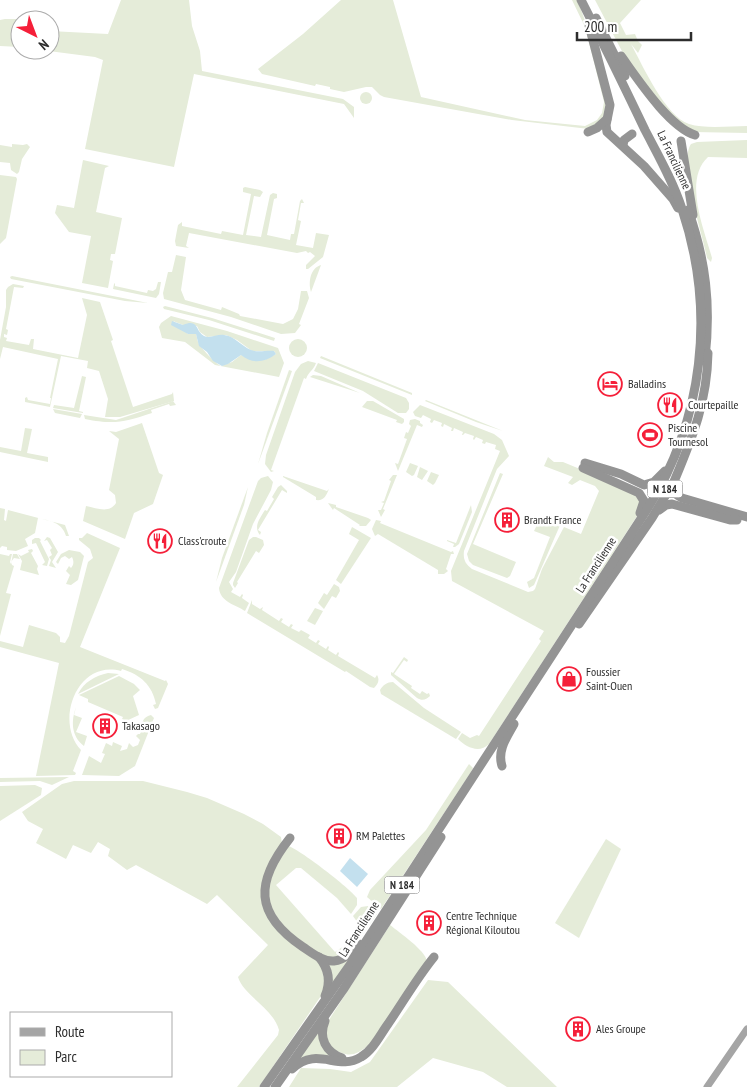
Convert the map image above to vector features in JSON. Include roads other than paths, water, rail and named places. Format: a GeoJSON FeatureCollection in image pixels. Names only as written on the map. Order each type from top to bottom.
{"type":"FeatureCollection","features":[{"type":"Feature","properties":{"kind":"highway","name":"La Francilienne"},"geometry":{"type":"LineString","coordinates":[[276,1085],[343,990],[662,494],[675,471],[694,418],[702,382],[708,335],[706,281],[682,194],[607,38],[585,3]]}},
{"type":"Feature","properties":{"kind":"highway","name":"La Francilienne"},"geometry":{"type":"LineString","coordinates":[[264,1087],[376,925],[659,491],[683,436],[694,394],[699,363],[701,318],[694,239],[674,189],[585,3]]}},
{"type":"Feature","properties":{"kind":"highway"},"geometry":{"type":"LineString","coordinates":[[585,3],[609,101],[607,133],[623,145],[673,199],[694,239]]}},
{"type":"Feature","properties":{"kind":"highway"},"geometry":{"type":"LineString","coordinates":[[607,38],[646,90],[676,125],[694,239]]}},
{"type":"Feature","properties":{"kind":"highway"},"geometry":{"type":"LineString","coordinates":[[588,132],[597,128],[607,119]]}},
{"type":"Feature","properties":{"kind":"highway"},"geometry":{"type":"LineString","coordinates":[[676,125],[695,135]]}},
{"type":"Feature","properties":{"kind":"highway"},"geometry":{"type":"LineString","coordinates":[[623,145],[624,140],[632,134]]}},
{"type":"Feature","properties":{"kind":"highway"},"geometry":{"type":"LineString","coordinates":[[579,624],[652,518],[675,480],[688,450],[702,403],[707,374],[708,335]]}},
{"type":"Feature","properties":{"kind":"highway"},"geometry":{"type":"LineString","coordinates":[[556,648],[643,509],[644,503],[644,498],[639,492],[584,465],[621,474],[644,485],[654,482],[666,468],[694,394]]}},
{"type":"Feature","properties":{"kind":"highway"},"geometry":{"type":"LineString","coordinates":[[675,480],[673,489],[677,496],[747,517]]}},
{"type":"Feature","properties":{"kind":"highway"},"geometry":{"type":"LineString","coordinates":[[652,518],[660,508],[672,504],[730,520],[737,520]]}},
{"type":"Feature","properties":{"kind":"highway"},"geometry":{"type":"LineString","coordinates":[[502,766],[501,749],[514,724]]}},
{"type":"Feature","properties":{"kind":"highway"},"geometry":{"type":"LineString","coordinates":[[290,838],[276,857],[267,875],[265,887],[267,906],[274,921],[284,934],[317,956],[329,961],[342,958],[352,951],[376,925]]}},
{"type":"Feature","properties":{"kind":"highway"},"geometry":{"type":"LineString","coordinates":[[317,956],[326,969],[329,981],[326,995],[318,1011]]}},
{"type":"Feature","properties":{"kind":"highway"},"geometry":{"type":"LineString","coordinates":[[276,1085],[306,1059],[315,1058],[343,1062],[363,1056],[434,957]]}},
{"type":"Feature","properties":{"kind":"highway"},"geometry":{"type":"LineString","coordinates":[[343,990],[323,1025],[322,1035],[325,1045],[336,1055],[348,1058],[360,1055],[372,1046]]}},
{"type":"Feature","properties":{"kind":"main road"},"geometry":{"type":"LineString","coordinates":[[707,1087],[747,1029]]}},
{"type":"Feature","properties":{"kind":"water"},"geometry":{"type":"Polygon","coordinates":[[[172,321],[183,325],[192,323],[206,337],[228,336],[251,350],[274,351],[276,354],[263,361],[249,360],[241,355],[222,366],[213,361],[207,352],[199,346],[196,334],[188,334],[171,325],[172,321]]]}},
{"type":"Feature","properties":{"kind":"water"},"geometry":{"type":"Polygon","coordinates":[[[350,858],[368,874],[357,887],[340,871],[350,858]]]}},
{"type":"Feature","properties":{"kind":"place","name":"Balladins"},"geometry":{"type":"Point","coordinates":[610,384]}},
{"type":"Feature","properties":{"kind":"place","name":"Courtepaille"},"geometry":{"type":"Point","coordinates":[670,405]}},
{"type":"Feature","properties":{"kind":"place","name":"Piscine Tournesol"},"geometry":{"type":"Point","coordinates":[650,435]}},
{"type":"Feature","properties":{"kind":"place","name":"Brandt France"},"geometry":{"type":"Point","coordinates":[507,520]}},
{"type":"Feature","properties":{"kind":"place","name":"Class'croute"},"geometry":{"type":"Point","coordinates":[160,541]}},
{"type":"Feature","properties":{"kind":"place","name":"Foussier Saint-Ouen"},"geometry":{"type":"Point","coordinates":[569,679]}},
{"type":"Feature","properties":{"kind":"place","name":"Takasago"},"geometry":{"type":"Point","coordinates":[105,726]}},
{"type":"Feature","properties":{"kind":"place","name":"RM Palettes"},"geometry":{"type":"Point","coordinates":[339,836]}},
{"type":"Feature","properties":{"kind":"place","name":"Centre Technique Régional Kiloutou"},"geometry":{"type":"Point","coordinates":[429,923]}},
{"type":"Feature","properties":{"kind":"place","name":"Ales Groupe"},"geometry":{"type":"Point","coordinates":[578,1029]}}]}
